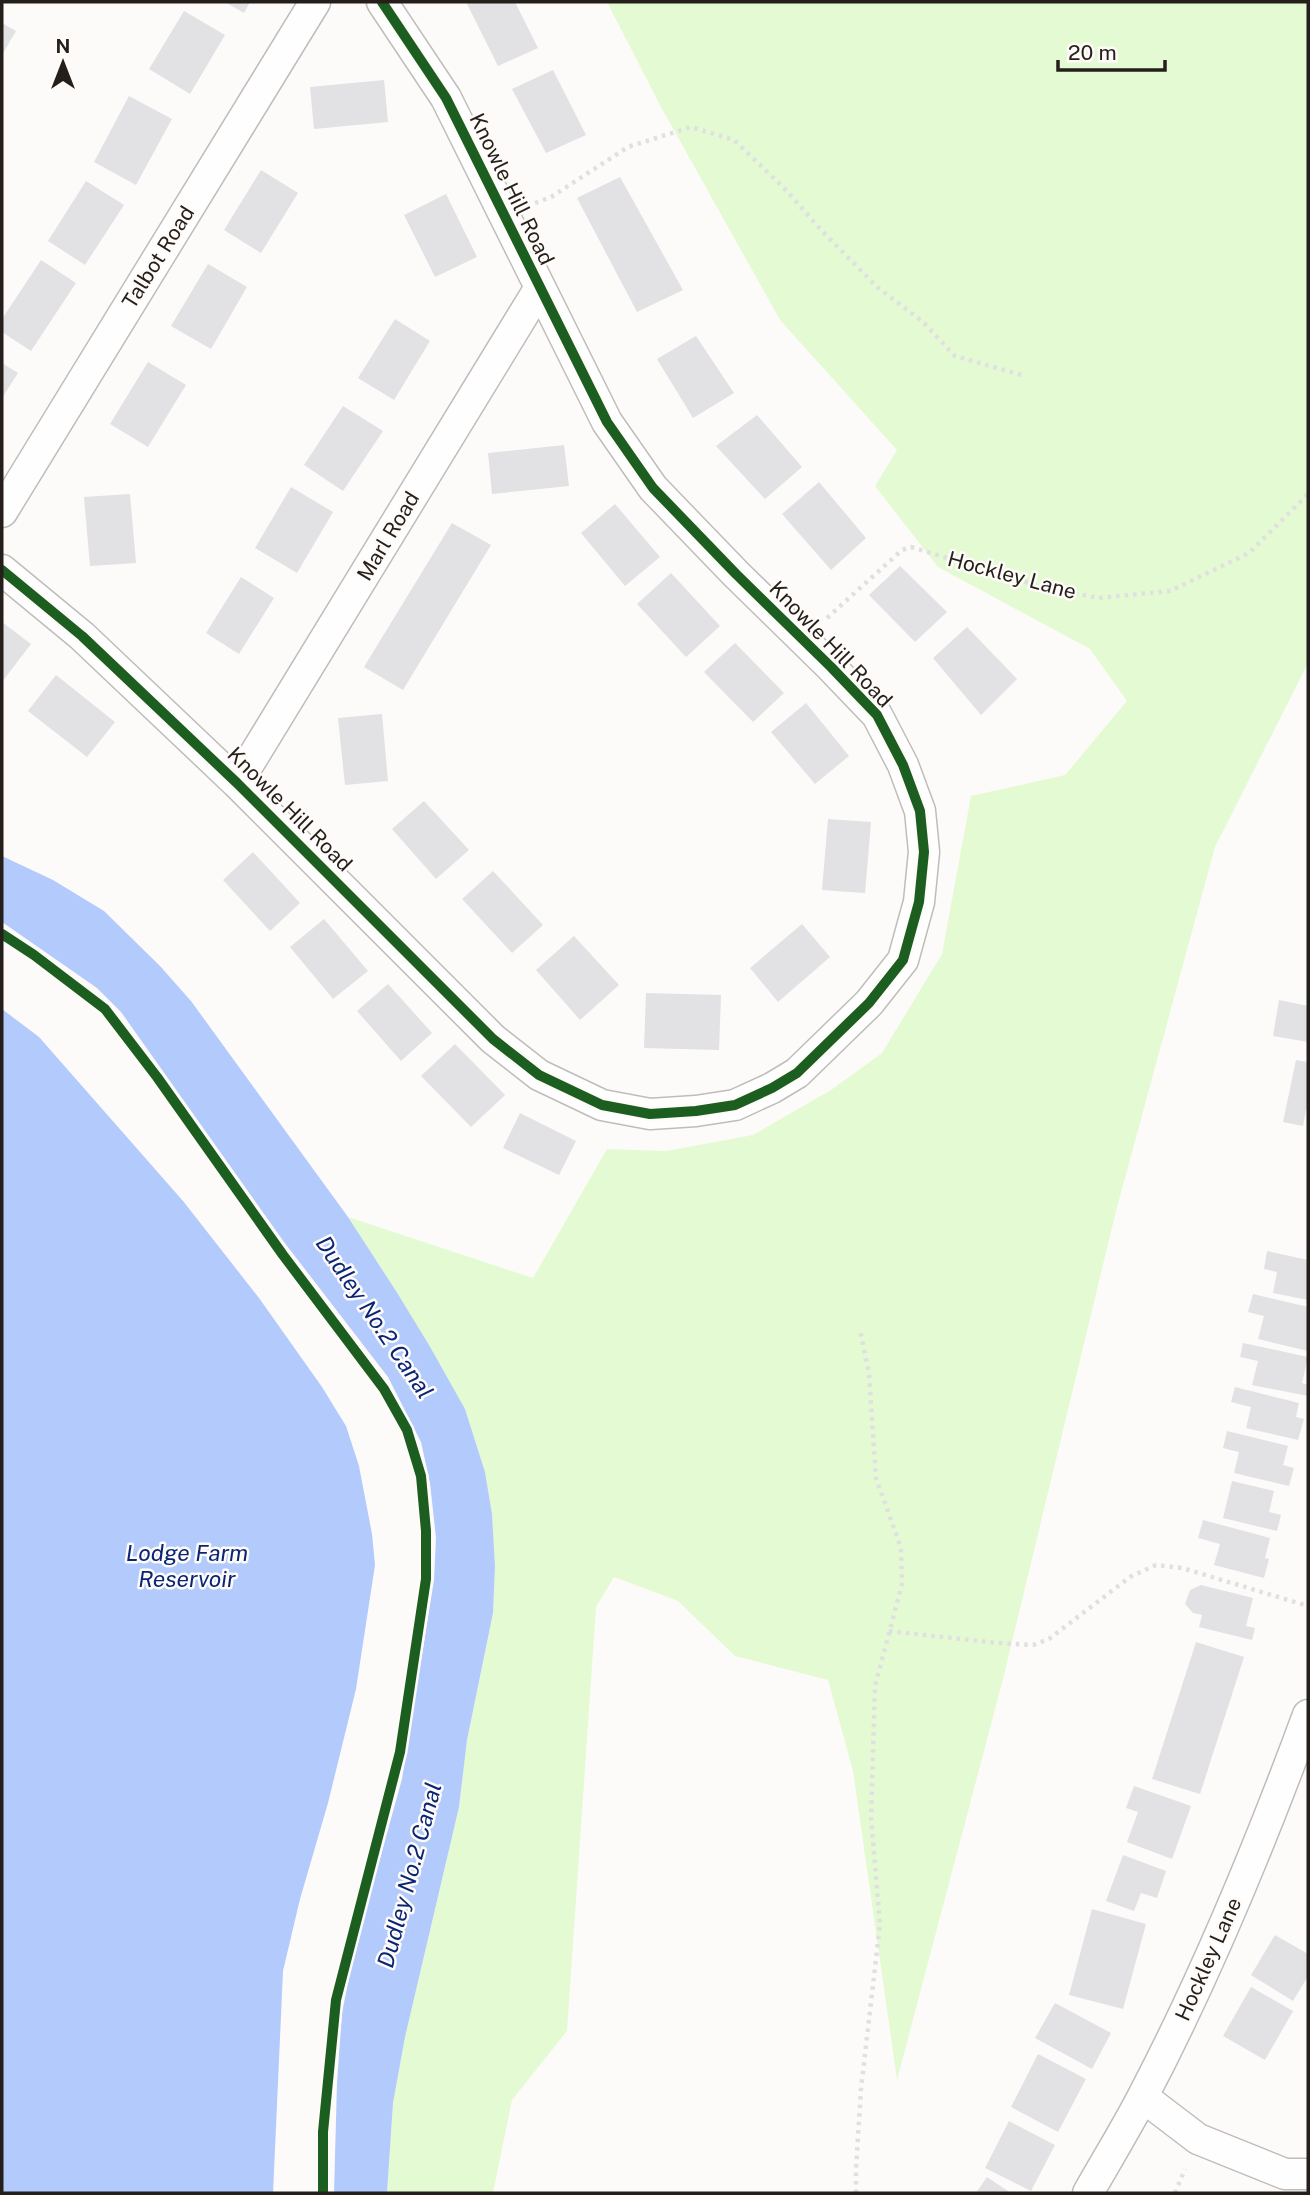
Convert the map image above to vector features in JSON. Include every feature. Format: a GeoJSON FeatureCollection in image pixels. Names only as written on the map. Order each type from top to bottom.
{"type":"FeatureCollection","features":[{"type":"Feature","properties":{"kind":"street","name":"Talbot Road"},"geometry":{"type":"LineString","coordinates":[[2,512],[315,2]]}},
{"type":"Feature","properties":{"kind":"street","name":"Knowle Hill Road"},"geometry":{"type":"LineString","coordinates":[[2,570],[82,636],[237,783],[493,1039],[539,1075],[602,1105],[650,1114],[736,1105],[797,1073],[869,1003],[903,960],[919,902],[924,852],[920,811],[903,765],[877,715],[653,488],[607,422],[446,98],[382,2]]}},
{"type":"Feature","properties":{"kind":"street","name":"Marl Road"},"geometry":{"type":"LineString","coordinates":[[237,783],[540,289]]}},
{"type":"Feature","properties":{"kind":"street","name":"Hockley Lane"},"geometry":{"type":"LineString","coordinates":[[1088,2193],[1143,2097],[1189,2004],[1243,1880],[1308,1715]]}},
{"type":"Feature","properties":{"kind":"street"},"geometry":{"type":"LineString","coordinates":[[1143,2097],[1198,2139],[1285,2174],[1308,2174]]}},
{"type":"Feature","properties":{"kind":"path"},"geometry":{"type":"LineString","coordinates":[[504,213],[551,197],[628,147],[691,127],[734,139],[877,287],[923,322],[955,356],[1025,376]]}},
{"type":"Feature","properties":{"kind":"path"},"geometry":{"type":"LineString","coordinates":[[856,2193],[861,2089],[880,1924],[871,1817],[875,1686],[902,1584],[901,1548],[877,1478],[869,1374],[860,1330]]}},
{"type":"Feature","properties":{"kind":"path"},"geometry":{"type":"LineString","coordinates":[[889,1631],[1033,1645],[1049,1639],[1130,1577],[1156,1565],[1182,1568],[1308,1606]]}},
{"type":"Feature","properties":{"kind":"green space"},"geometry":{"type":"Polygon","coordinates":[[[607,2],[1308,2],[1308,663],[1215,847],[1116,1211],[1003,1679],[897,2080],[853,1771],[828,1680],[735,1656],[678,1601],[614,1577],[596,1607],[567,2031],[512,2100],[493,2193],[387,2193],[393,2103],[405,2037],[459,1807],[467,1740],[493,1613],[495,1566],[492,1514],[485,1472],[465,1409],[396,1291],[348,1217],[533,1278],[607,1149],[666,1151],[753,1135],[831,1090],[882,1053],[942,954],[971,796],[1065,775],[1127,701],[1090,649],[938,567],[875,486],[897,450],[780,320],[661,107],[607,2]]]}},
{"type":"Feature","properties":{"kind":"water","name":"Dudley No.2 Canal"},"geometry":{"type":"Polygon","coordinates":[[[2,856],[53,880],[104,911],[191,1001],[348,1217],[396,1291],[465,1409],[485,1472],[492,1514],[495,1566],[493,1613],[467,1740],[459,1807],[405,2037],[393,2103],[387,2193],[334,2193],[337,2083],[342,2013],[354,1952],[402,1779],[434,1580],[436,1538],[430,1483],[421,1442],[388,1377],[284,1242],[121,1012],[97,988],[2,922],[2,856]]]}},
{"type":"Feature","properties":{"kind":"water","name":"Lodge Farm Reservoir"},"geometry":{"type":"Polygon","coordinates":[[[2,1009],[39,1037],[183,1201],[259,1298],[346,1426],[359,1466],[375,1565],[356,1689],[283,1971],[273,2193],[2,2193],[2,1009]]]}},
{"type":"Feature","properties":{"kind":"building"},"geometry":{"type":"Polygon","coordinates":[[[225,2],[250,2],[244,13],[225,2]]]}},
{"type":"Feature","properties":{"kind":"building"},"geometry":{"type":"Polygon","coordinates":[[[466,2],[515,2],[538,48],[498,66],[466,2]]]}},
{"type":"Feature","properties":{"kind":"building"},"geometry":{"type":"Polygon","coordinates":[[[184,11],[225,35],[190,94],[149,69],[184,11]]]}},
{"type":"Feature","properties":{"kind":"building"},"geometry":{"type":"Polygon","coordinates":[[[2,23],[16,31],[2,55],[2,23]]]}},
{"type":"Feature","properties":{"kind":"building"},"geometry":{"type":"Polygon","coordinates":[[[553,70],[586,135],[546,153],[512,89],[553,70]]]}},
{"type":"Feature","properties":{"kind":"building"},"geometry":{"type":"Polygon","coordinates":[[[384,80],[388,122],[314,129],[310,87],[384,80]]]}},
{"type":"Feature","properties":{"kind":"building"},"geometry":{"type":"Polygon","coordinates":[[[129,96],[172,119],[136,185],[94,162],[129,96]]]}},
{"type":"Feature","properties":{"kind":"building"},"geometry":{"type":"Polygon","coordinates":[[[261,170],[298,193],[261,253],[224,230],[261,170]]]}},
{"type":"Feature","properties":{"kind":"building"},"geometry":{"type":"Polygon","coordinates":[[[620,177],[683,290],[637,312],[577,198],[620,177]]]}},
{"type":"Feature","properties":{"kind":"building"},"geometry":{"type":"Polygon","coordinates":[[[86,181],[124,205],[85,265],[48,241],[86,181]]]}},
{"type":"Feature","properties":{"kind":"building"},"geometry":{"type":"Polygon","coordinates":[[[446,194],[477,257],[435,277],[404,215],[446,194]]]}},
{"type":"Feature","properties":{"kind":"building"},"geometry":{"type":"Polygon","coordinates":[[[41,260],[76,283],[31,351],[2,332],[2,319],[41,260]]]}},
{"type":"Feature","properties":{"kind":"building"},"geometry":{"type":"Polygon","coordinates":[[[208,264],[247,287],[211,349],[171,326],[208,264]]]}},
{"type":"Feature","properties":{"kind":"building"},"geometry":{"type":"Polygon","coordinates":[[[395,319],[430,341],[394,400],[358,378],[395,319]]]}},
{"type":"Feature","properties":{"kind":"building"},"geometry":{"type":"Polygon","coordinates":[[[696,336],[734,393],[693,418],[657,359],[696,336]]]}},
{"type":"Feature","properties":{"kind":"building"},"geometry":{"type":"Polygon","coordinates":[[[148,362],[186,385],[148,447],[110,424],[148,362]]]}},
{"type":"Feature","properties":{"kind":"building"},"geometry":{"type":"Polygon","coordinates":[[[2,363],[18,373],[2,398],[2,363]]]}},
{"type":"Feature","properties":{"kind":"building"},"geometry":{"type":"Polygon","coordinates":[[[343,406],[383,431],[343,491],[304,465],[343,406]]]}},
{"type":"Feature","properties":{"kind":"building"},"geometry":{"type":"Polygon","coordinates":[[[757,415],[802,467],[765,499],[716,446],[757,415]]]}},
{"type":"Feature","properties":{"kind":"building"},"geometry":{"type":"Polygon","coordinates":[[[564,445],[569,486],[492,494],[488,453],[564,445]]]}},
{"type":"Feature","properties":{"kind":"building"},"geometry":{"type":"Polygon","coordinates":[[[819,482],[866,538],[831,570],[782,514],[819,482]]]}},
{"type":"Feature","properties":{"kind":"building"},"geometry":{"type":"Polygon","coordinates":[[[291,487],[333,512],[297,573],[255,548],[291,487]]]}},
{"type":"Feature","properties":{"kind":"building"},"geometry":{"type":"Polygon","coordinates":[[[130,494],[136,563],[90,566],[84,497],[130,494]]]}},
{"type":"Feature","properties":{"kind":"building"},"geometry":{"type":"Polygon","coordinates":[[[615,504],[660,557],[625,586],[581,533],[615,504]]]}},
{"type":"Feature","properties":{"kind":"building"},"geometry":{"type":"Polygon","coordinates":[[[452,523],[491,545],[403,690],[364,667],[452,523]]]}},
{"type":"Feature","properties":{"kind":"building"},"geometry":{"type":"Polygon","coordinates":[[[900,566],[947,612],[915,642],[869,595],[900,566]]]}},
{"type":"Feature","properties":{"kind":"building"},"geometry":{"type":"Polygon","coordinates":[[[671,573],[720,626],[686,657],[637,604],[671,573]]]}},
{"type":"Feature","properties":{"kind":"building"},"geometry":{"type":"Polygon","coordinates":[[[241,577],[274,598],[239,654],[206,633],[241,577]]]}},
{"type":"Feature","properties":{"kind":"building"},"geometry":{"type":"Polygon","coordinates":[[[2,622],[31,644],[2,682],[2,622]]]}},
{"type":"Feature","properties":{"kind":"building"},"geometry":{"type":"Polygon","coordinates":[[[967,627],[1017,679],[981,715],[933,658],[967,627]]]}},
{"type":"Feature","properties":{"kind":"building"},"geometry":{"type":"Polygon","coordinates":[[[735,643],[784,693],[753,722],[704,672],[735,643]]]}},
{"type":"Feature","properties":{"kind":"building"},"geometry":{"type":"Polygon","coordinates":[[[56,675],[115,722],[87,757],[28,711],[56,675]]]}},
{"type":"Feature","properties":{"kind":"building"},"geometry":{"type":"Polygon","coordinates":[[[806,703],[849,756],[815,784],[771,732],[806,703]]]}},
{"type":"Feature","properties":{"kind":"building"},"geometry":{"type":"Polygon","coordinates":[[[382,714],[388,781],[345,785],[338,718],[382,714]]]}},
{"type":"Feature","properties":{"kind":"building"},"geometry":{"type":"Polygon","coordinates":[[[424,801],[469,850],[436,879],[392,829],[424,801]]]}},
{"type":"Feature","properties":{"kind":"building"},"geometry":{"type":"Polygon","coordinates":[[[828,819],[871,822],[865,893],[822,890],[828,819]]]}},
{"type":"Feature","properties":{"kind":"building"},"geometry":{"type":"Polygon","coordinates":[[[253,852],[300,903],[270,931],[223,880],[253,852]]]}},
{"type":"Feature","properties":{"kind":"building"},"geometry":{"type":"Polygon","coordinates":[[[493,871],[543,925],[512,953],[462,899],[493,871]]]}},
{"type":"Feature","properties":{"kind":"building"},"geometry":{"type":"Polygon","coordinates":[[[324,919],[368,971],[333,999],[290,947],[324,919]]]}},
{"type":"Feature","properties":{"kind":"building"},"geometry":{"type":"Polygon","coordinates":[[[802,924],[830,957],[778,1002],[750,968],[802,924]]]}},
{"type":"Feature","properties":{"kind":"building"},"geometry":{"type":"Polygon","coordinates":[[[574,936],[619,985],[580,1020],[536,970],[574,936]]]}},
{"type":"Feature","properties":{"kind":"building"},"geometry":{"type":"Polygon","coordinates":[[[388,984],[432,1033],[401,1061],[357,1011],[388,984]]]}},
{"type":"Feature","properties":{"kind":"building"},"geometry":{"type":"Polygon","coordinates":[[[646,993],[721,995],[719,1050],[644,1048],[646,993]]]}},
{"type":"Feature","properties":{"kind":"building"},"geometry":{"type":"Polygon","coordinates":[[[1279,1000],[1308,1006],[1308,1042],[1273,1036],[1279,1000]]]}},
{"type":"Feature","properties":{"kind":"building"},"geometry":{"type":"Polygon","coordinates":[[[455,1044],[505,1095],[471,1127],[421,1076],[455,1044]]]}},
{"type":"Feature","properties":{"kind":"building"},"geometry":{"type":"Polygon","coordinates":[[[1296,1060],[1308,1062],[1308,1110],[1303,1126],[1283,1122],[1296,1060]]]}},
{"type":"Feature","properties":{"kind":"building"},"geometry":{"type":"Polygon","coordinates":[[[520,1113],[576,1141],[559,1175],[503,1148],[520,1113]]]}},
{"type":"Feature","properties":{"kind":"building"},"geometry":{"type":"Polygon","coordinates":[[[1267,1251],[1308,1260],[1308,1300],[1273,1293],[1277,1272],[1264,1269],[1267,1251]]]}},
{"type":"Feature","properties":{"kind":"building"},"geometry":{"type":"Polygon","coordinates":[[[1253,1294],[1308,1307],[1308,1351],[1258,1339],[1264,1316],[1248,1312],[1253,1294]]]}},
{"type":"Feature","properties":{"kind":"building"},"geometry":{"type":"Polygon","coordinates":[[[1243,1343],[1308,1357],[1302,1383],[1308,1385],[1308,1396],[1252,1385],[1258,1361],[1240,1357],[1243,1343]]]}},
{"type":"Feature","properties":{"kind":"building"},"geometry":{"type":"Polygon","coordinates":[[[1235,1387],[1299,1403],[1296,1417],[1304,1419],[1298,1440],[1246,1428],[1251,1407],[1231,1402],[1235,1387]]]}},
{"type":"Feature","properties":{"kind":"building"},"geometry":{"type":"Polygon","coordinates":[[[1227,1431],[1288,1446],[1283,1465],[1294,1468],[1289,1486],[1234,1473],[1239,1452],[1223,1448],[1227,1431]]]}},
{"type":"Feature","properties":{"kind":"building"},"geometry":{"type":"Polygon","coordinates":[[[1232,1481],[1274,1491],[1269,1512],[1281,1515],[1277,1531],[1223,1518],[1232,1481]]]}},
{"type":"Feature","properties":{"kind":"building"},"geometry":{"type":"Polygon","coordinates":[[[1203,1520],[1270,1538],[1265,1558],[1269,1559],[1264,1578],[1214,1565],[1220,1544],[1198,1538],[1203,1520]]]}},
{"type":"Feature","properties":{"kind":"building"},"geometry":{"type":"Polygon","coordinates":[[[1201,1585],[1253,1598],[1246,1626],[1255,1628],[1252,1640],[1199,1627],[1202,1615],[1193,1613],[1185,1604],[1190,1590],[1201,1585]]]}},
{"type":"Feature","properties":{"kind":"building"},"geometry":{"type":"Polygon","coordinates":[[[1196,1642],[1244,1657],[1200,1794],[1152,1779],[1196,1642]]]}},
{"type":"Feature","properties":{"kind":"building"},"geometry":{"type":"Polygon","coordinates":[[[1134,1786],[1191,1806],[1172,1859],[1127,1842],[1138,1812],[1126,1808],[1134,1786]]]}},
{"type":"Feature","properties":{"kind":"building"},"geometry":{"type":"Polygon","coordinates":[[[1123,1855],[1166,1871],[1157,1898],[1141,1893],[1134,1911],[1106,1901],[1123,1855]]]}},
{"type":"Feature","properties":{"kind":"building"},"geometry":{"type":"Polygon","coordinates":[[[1092,1909],[1146,1924],[1123,2009],[1069,1995],[1092,1909]]]}},
{"type":"Feature","properties":{"kind":"building"},"geometry":{"type":"Polygon","coordinates":[[[1275,1935],[1308,1954],[1308,1976],[1293,2001],[1251,1975],[1275,1935]]]}},
{"type":"Feature","properties":{"kind":"building"},"geometry":{"type":"Polygon","coordinates":[[[1251,1987],[1293,2011],[1265,2060],[1223,2036],[1251,1987]]]}},
{"type":"Feature","properties":{"kind":"building"},"geometry":{"type":"Polygon","coordinates":[[[1055,2003],[1111,2033],[1092,2069],[1035,2038],[1055,2003]]]}},
{"type":"Feature","properties":{"kind":"building"},"geometry":{"type":"Polygon","coordinates":[[[1038,2054],[1086,2079],[1058,2132],[1011,2107],[1038,2054]]]}},
{"type":"Feature","properties":{"kind":"building"},"geometry":{"type":"Polygon","coordinates":[[[1009,2121],[1055,2145],[1031,2191],[985,2168],[1009,2121]]]}},
{"type":"Feature","properties":{"kind":"building"},"geometry":{"type":"Polygon","coordinates":[[[987,2177],[1011,2193],[976,2193],[987,2177]]]}},
{"type":"Feature","properties":{"kind":"cycle path"},"geometry":{"type":"LineString","coordinates":[[2,570],[82,636],[237,783],[493,1039],[539,1075],[602,1105],[650,1114],[696,1111],[735,1105],[772,1088],[797,1073],[869,1003],[903,960],[919,902],[924,852],[920,811],[903,765],[877,715],[653,488],[607,422],[446,98],[382,2]]}},
{"type":"Feature","properties":{"kind":"cycle path"},"geometry":{"type":"LineString","coordinates":[[2,934],[105,1009],[157,1077],[283,1255],[384,1389],[407,1430],[421,1476],[426,1531],[426,1579],[400,1752],[336,2000],[323,2132],[323,2193]]}}]}
